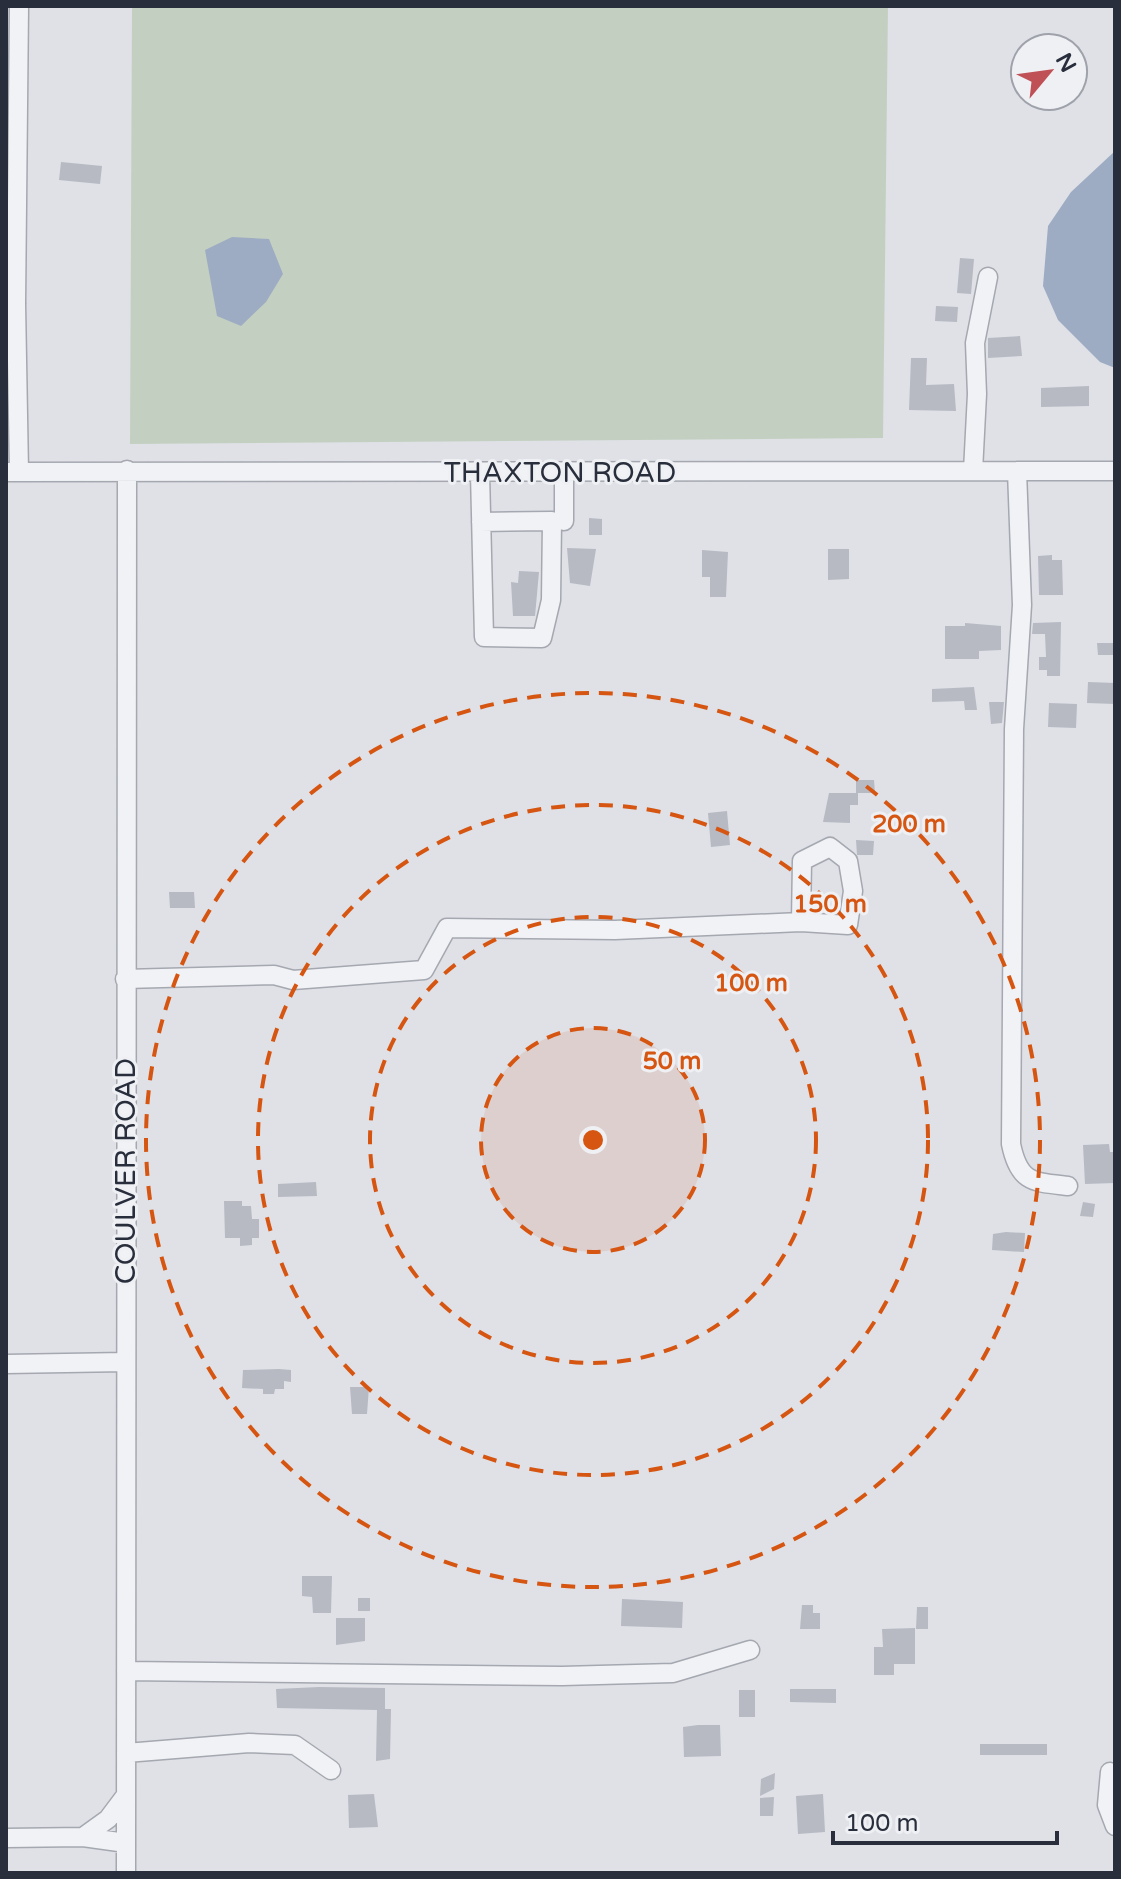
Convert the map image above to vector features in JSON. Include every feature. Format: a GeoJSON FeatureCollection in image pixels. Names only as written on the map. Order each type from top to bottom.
{"type":"FeatureCollection","features":[{"type":"Feature","properties":{"kind":"street"},"geometry":{"type":"LineString","coordinates":[[13,472],[19,6]]}},
{"type":"Feature","properties":{"kind":"street"},"geometry":{"type":"LineString","coordinates":[[973,471],[977,394],[975,343],[988,277]]}},
{"type":"Feature","properties":{"kind":"street","name":"COULVER ROAD"},"geometry":{"type":"LineString","coordinates":[[126,1873],[127,470]]}},
{"type":"Feature","properties":{"kind":"street"},"geometry":{"type":"LineString","coordinates":[[1017,471],[1022,605],[1014,729],[1011,1144],[1015,1165],[1027,1178],[1068,1186]]}},
{"type":"Feature","properties":{"kind":"street","name":"THAXTON ROAD"},"geometry":{"type":"LineString","coordinates":[[13,472],[1115,471]]}},
{"type":"Feature","properties":{"kind":"street"},"geometry":{"type":"LineString","coordinates":[[480,473],[484,637],[542,638],[566,521],[564,472]]}},
{"type":"Feature","properties":{"kind":"street"},"geometry":{"type":"LineString","coordinates":[[481,522],[566,521]]}},
{"type":"Feature","properties":{"kind":"street"},"geometry":{"type":"LineString","coordinates":[[125,979],[274,975],[293,980],[424,970],[447,928],[615,930],[801,922],[848,925],[853,891],[848,861],[830,847],[802,861],[801,922]]}},
{"type":"Feature","properties":{"kind":"street"},"geometry":{"type":"LineString","coordinates":[[6,1364],[125,1362]]}},
{"type":"Feature","properties":{"kind":"street"},"geometry":{"type":"LineString","coordinates":[[126,1671],[562,1676],[673,1673],[750,1650]]}},
{"type":"Feature","properties":{"kind":"street"},"geometry":{"type":"LineString","coordinates":[[126,1753],[249,1743],[295,1745],[331,1770]]}},
{"type":"Feature","properties":{"kind":"street"},"geometry":{"type":"LineString","coordinates":[[1110,1772],[1107,1805],[1115,1826]]}},
{"type":"Feature","properties":{"kind":"street"},"geometry":{"type":"LineString","coordinates":[[83,1837],[108,1819],[126,1795]]}},
{"type":"Feature","properties":{"kind":"street"},"geometry":{"type":"LineString","coordinates":[[6,1838],[83,1837],[126,1843]]}},
{"type":"Feature","properties":{"kind":"green space"},"geometry":{"type":"Polygon","coordinates":[[[132,6],[888,6],[883,438],[130,444],[132,6]]]}},
{"type":"Feature","properties":{"kind":"water"},"geometry":{"type":"Polygon","coordinates":[[[1115,151],[1115,368],[1100,362],[1058,320],[1043,286],[1048,226],[1071,192],[1115,151]]]}},
{"type":"Feature","properties":{"kind":"water"},"geometry":{"type":"Polygon","coordinates":[[[232,237],[269,239],[283,274],[266,302],[241,326],[217,316],[205,250],[232,237]]]}},
{"type":"Feature","properties":{"kind":"building"},"geometry":{"type":"Polygon","coordinates":[[[61,162],[102,166],[100,184],[59,180],[61,162]]]}},
{"type":"Feature","properties":{"kind":"building"},"geometry":{"type":"Polygon","coordinates":[[[960,258],[974,259],[971,294],[957,293],[960,258]]]}},
{"type":"Feature","properties":{"kind":"building"},"geometry":{"type":"Polygon","coordinates":[[[936,306],[958,307],[957,322],[935,321],[936,306]]]}},
{"type":"Feature","properties":{"kind":"building"},"geometry":{"type":"Polygon","coordinates":[[[1020,336],[1022,356],[988,358],[988,338],[1020,336]]]}},
{"type":"Feature","properties":{"kind":"building"},"geometry":{"type":"Polygon","coordinates":[[[911,358],[927,358],[926,385],[954,384],[956,411],[909,410],[911,358]]]}},
{"type":"Feature","properties":{"kind":"building"},"geometry":{"type":"Polygon","coordinates":[[[1089,386],[1089,406],[1041,407],[1041,388],[1089,386]]]}},
{"type":"Feature","properties":{"kind":"building"},"geometry":{"type":"Polygon","coordinates":[[[589,518],[602,519],[602,535],[589,535],[589,518]]]}},
{"type":"Feature","properties":{"kind":"building"},"geometry":{"type":"Polygon","coordinates":[[[567,548],[596,549],[590,586],[570,583],[567,548]]]}},
{"type":"Feature","properties":{"kind":"building"},"geometry":{"type":"Polygon","coordinates":[[[828,549],[849,549],[849,579],[828,580],[828,549]]]}},
{"type":"Feature","properties":{"kind":"building"},"geometry":{"type":"Polygon","coordinates":[[[702,550],[728,552],[726,597],[710,597],[710,577],[702,577],[702,550]]]}},
{"type":"Feature","properties":{"kind":"building"},"geometry":{"type":"Polygon","coordinates":[[[1052,555],[1052,560],[1062,560],[1063,595],[1039,595],[1038,556],[1052,555]]]}},
{"type":"Feature","properties":{"kind":"building"},"geometry":{"type":"Polygon","coordinates":[[[519,571],[539,572],[535,616],[513,616],[511,582],[518,583],[519,571]]]}},
{"type":"Feature","properties":{"kind":"building"},"geometry":{"type":"Polygon","coordinates":[[[1061,622],[1060,676],[1047,676],[1047,670],[1039,670],[1039,657],[1046,657],[1045,634],[1032,634],[1033,623],[1061,622]]]}},
{"type":"Feature","properties":{"kind":"building"},"geometry":{"type":"Polygon","coordinates":[[[965,623],[1001,626],[1001,650],[979,651],[979,659],[945,659],[945,626],[965,626],[965,623]]]}},
{"type":"Feature","properties":{"kind":"building"},"geometry":{"type":"Polygon","coordinates":[[[1097,643],[1115,643],[1115,655],[1098,655],[1097,643]]]}},
{"type":"Feature","properties":{"kind":"building"},"geometry":{"type":"Polygon","coordinates":[[[1088,682],[1115,683],[1115,704],[1087,703],[1088,682]]]}},
{"type":"Feature","properties":{"kind":"building"},"geometry":{"type":"Polygon","coordinates":[[[974,687],[977,710],[965,710],[964,701],[932,702],[932,689],[974,687]]]}},
{"type":"Feature","properties":{"kind":"building"},"geometry":{"type":"Polygon","coordinates":[[[989,702],[1004,702],[1002,723],[991,724],[989,702]]]}},
{"type":"Feature","properties":{"kind":"building"},"geometry":{"type":"Polygon","coordinates":[[[1049,703],[1077,704],[1076,728],[1048,727],[1049,703]]]}},
{"type":"Feature","properties":{"kind":"building"},"geometry":{"type":"Polygon","coordinates":[[[856,780],[874,780],[875,793],[856,793],[856,780]]]}},
{"type":"Feature","properties":{"kind":"building"},"geometry":{"type":"Polygon","coordinates":[[[829,793],[858,793],[858,805],[850,805],[850,823],[823,822],[829,793]]]}},
{"type":"Feature","properties":{"kind":"building"},"geometry":{"type":"Polygon","coordinates":[[[727,811],[730,845],[711,847],[708,813],[727,811]]]}},
{"type":"Feature","properties":{"kind":"building"},"geometry":{"type":"Polygon","coordinates":[[[856,840],[874,841],[873,855],[857,855],[856,840]]]}},
{"type":"Feature","properties":{"kind":"building"},"geometry":{"type":"Polygon","coordinates":[[[169,892],[194,892],[195,908],[170,908],[169,892]]]}},
{"type":"Feature","properties":{"kind":"building"},"geometry":{"type":"Polygon","coordinates":[[[1109,1144],[1110,1152],[1115,1152],[1115,1183],[1085,1184],[1083,1145],[1109,1144]]]}},
{"type":"Feature","properties":{"kind":"building"},"geometry":{"type":"Polygon","coordinates":[[[316,1182],[317,1196],[278,1197],[278,1184],[316,1182]]]}},
{"type":"Feature","properties":{"kind":"building"},"geometry":{"type":"Polygon","coordinates":[[[224,1201],[242,1201],[242,1206],[251,1206],[252,1219],[259,1219],[259,1238],[252,1238],[252,1245],[240,1246],[240,1238],[225,1238],[224,1201]]]}},
{"type":"Feature","properties":{"kind":"building"},"geometry":{"type":"Polygon","coordinates":[[[1083,1202],[1095,1204],[1093,1217],[1080,1216],[1083,1202]]]}},
{"type":"Feature","properties":{"kind":"building"},"geometry":{"type":"Polygon","coordinates":[[[1025,1233],[1024,1252],[992,1250],[993,1234],[1025,1233]]]}},
{"type":"Feature","properties":{"kind":"building"},"geometry":{"type":"Polygon","coordinates":[[[243,1370],[291,1370],[291,1382],[284,1381],[284,1389],[275,1389],[274,1394],[263,1394],[263,1389],[242,1388],[243,1370]]]}},
{"type":"Feature","properties":{"kind":"building"},"geometry":{"type":"Polygon","coordinates":[[[350,1387],[369,1387],[367,1414],[352,1414],[350,1387]]]}},
{"type":"Feature","properties":{"kind":"building"},"geometry":{"type":"Polygon","coordinates":[[[302,1576],[332,1576],[331,1613],[313,1613],[312,1597],[302,1596],[302,1576]]]}},
{"type":"Feature","properties":{"kind":"building"},"geometry":{"type":"Polygon","coordinates":[[[358,1598],[370,1598],[370,1611],[358,1611],[358,1598]]]}},
{"type":"Feature","properties":{"kind":"building"},"geometry":{"type":"Polygon","coordinates":[[[622,1599],[683,1602],[682,1628],[621,1626],[622,1599]]]}},
{"type":"Feature","properties":{"kind":"building"},"geometry":{"type":"Polygon","coordinates":[[[802,1605],[813,1605],[813,1613],[820,1613],[820,1629],[800,1629],[802,1605]]]}},
{"type":"Feature","properties":{"kind":"building"},"geometry":{"type":"Polygon","coordinates":[[[917,1607],[928,1607],[928,1629],[916,1629],[917,1607]]]}},
{"type":"Feature","properties":{"kind":"building"},"geometry":{"type":"Polygon","coordinates":[[[336,1618],[365,1618],[365,1641],[336,1645],[336,1618]]]}},
{"type":"Feature","properties":{"kind":"building"},"geometry":{"type":"Polygon","coordinates":[[[915,1628],[915,1664],[894,1664],[894,1675],[874,1675],[874,1647],[883,1647],[882,1629],[915,1628]]]}},
{"type":"Feature","properties":{"kind":"building"},"geometry":{"type":"Polygon","coordinates":[[[385,1688],[385,1709],[391,1709],[390,1759],[376,1761],[377,1710],[277,1708],[276,1689],[385,1688]]]}},
{"type":"Feature","properties":{"kind":"building"},"geometry":{"type":"Polygon","coordinates":[[[790,1689],[836,1689],[836,1703],[790,1702],[790,1689]]]}},
{"type":"Feature","properties":{"kind":"building"},"geometry":{"type":"Polygon","coordinates":[[[739,1690],[755,1690],[755,1717],[739,1717],[739,1690]]]}},
{"type":"Feature","properties":{"kind":"building"},"geometry":{"type":"Polygon","coordinates":[[[720,1725],[721,1756],[684,1757],[683,1727],[720,1725]]]}},
{"type":"Feature","properties":{"kind":"building"},"geometry":{"type":"Polygon","coordinates":[[[980,1744],[1047,1744],[1047,1755],[980,1755],[980,1744]]]}},
{"type":"Feature","properties":{"kind":"building"},"geometry":{"type":"Polygon","coordinates":[[[775,1773],[774,1789],[760,1796],[761,1779],[775,1773]]]}},
{"type":"Feature","properties":{"kind":"building"},"geometry":{"type":"Polygon","coordinates":[[[374,1794],[378,1827],[349,1828],[348,1795],[374,1794]]]}},
{"type":"Feature","properties":{"kind":"building"},"geometry":{"type":"Polygon","coordinates":[[[823,1794],[825,1832],[798,1834],[796,1796],[823,1794]]]}},
{"type":"Feature","properties":{"kind":"building"},"geometry":{"type":"Polygon","coordinates":[[[774,1797],[773,1816],[760,1816],[760,1798],[774,1797]]]}}]}
